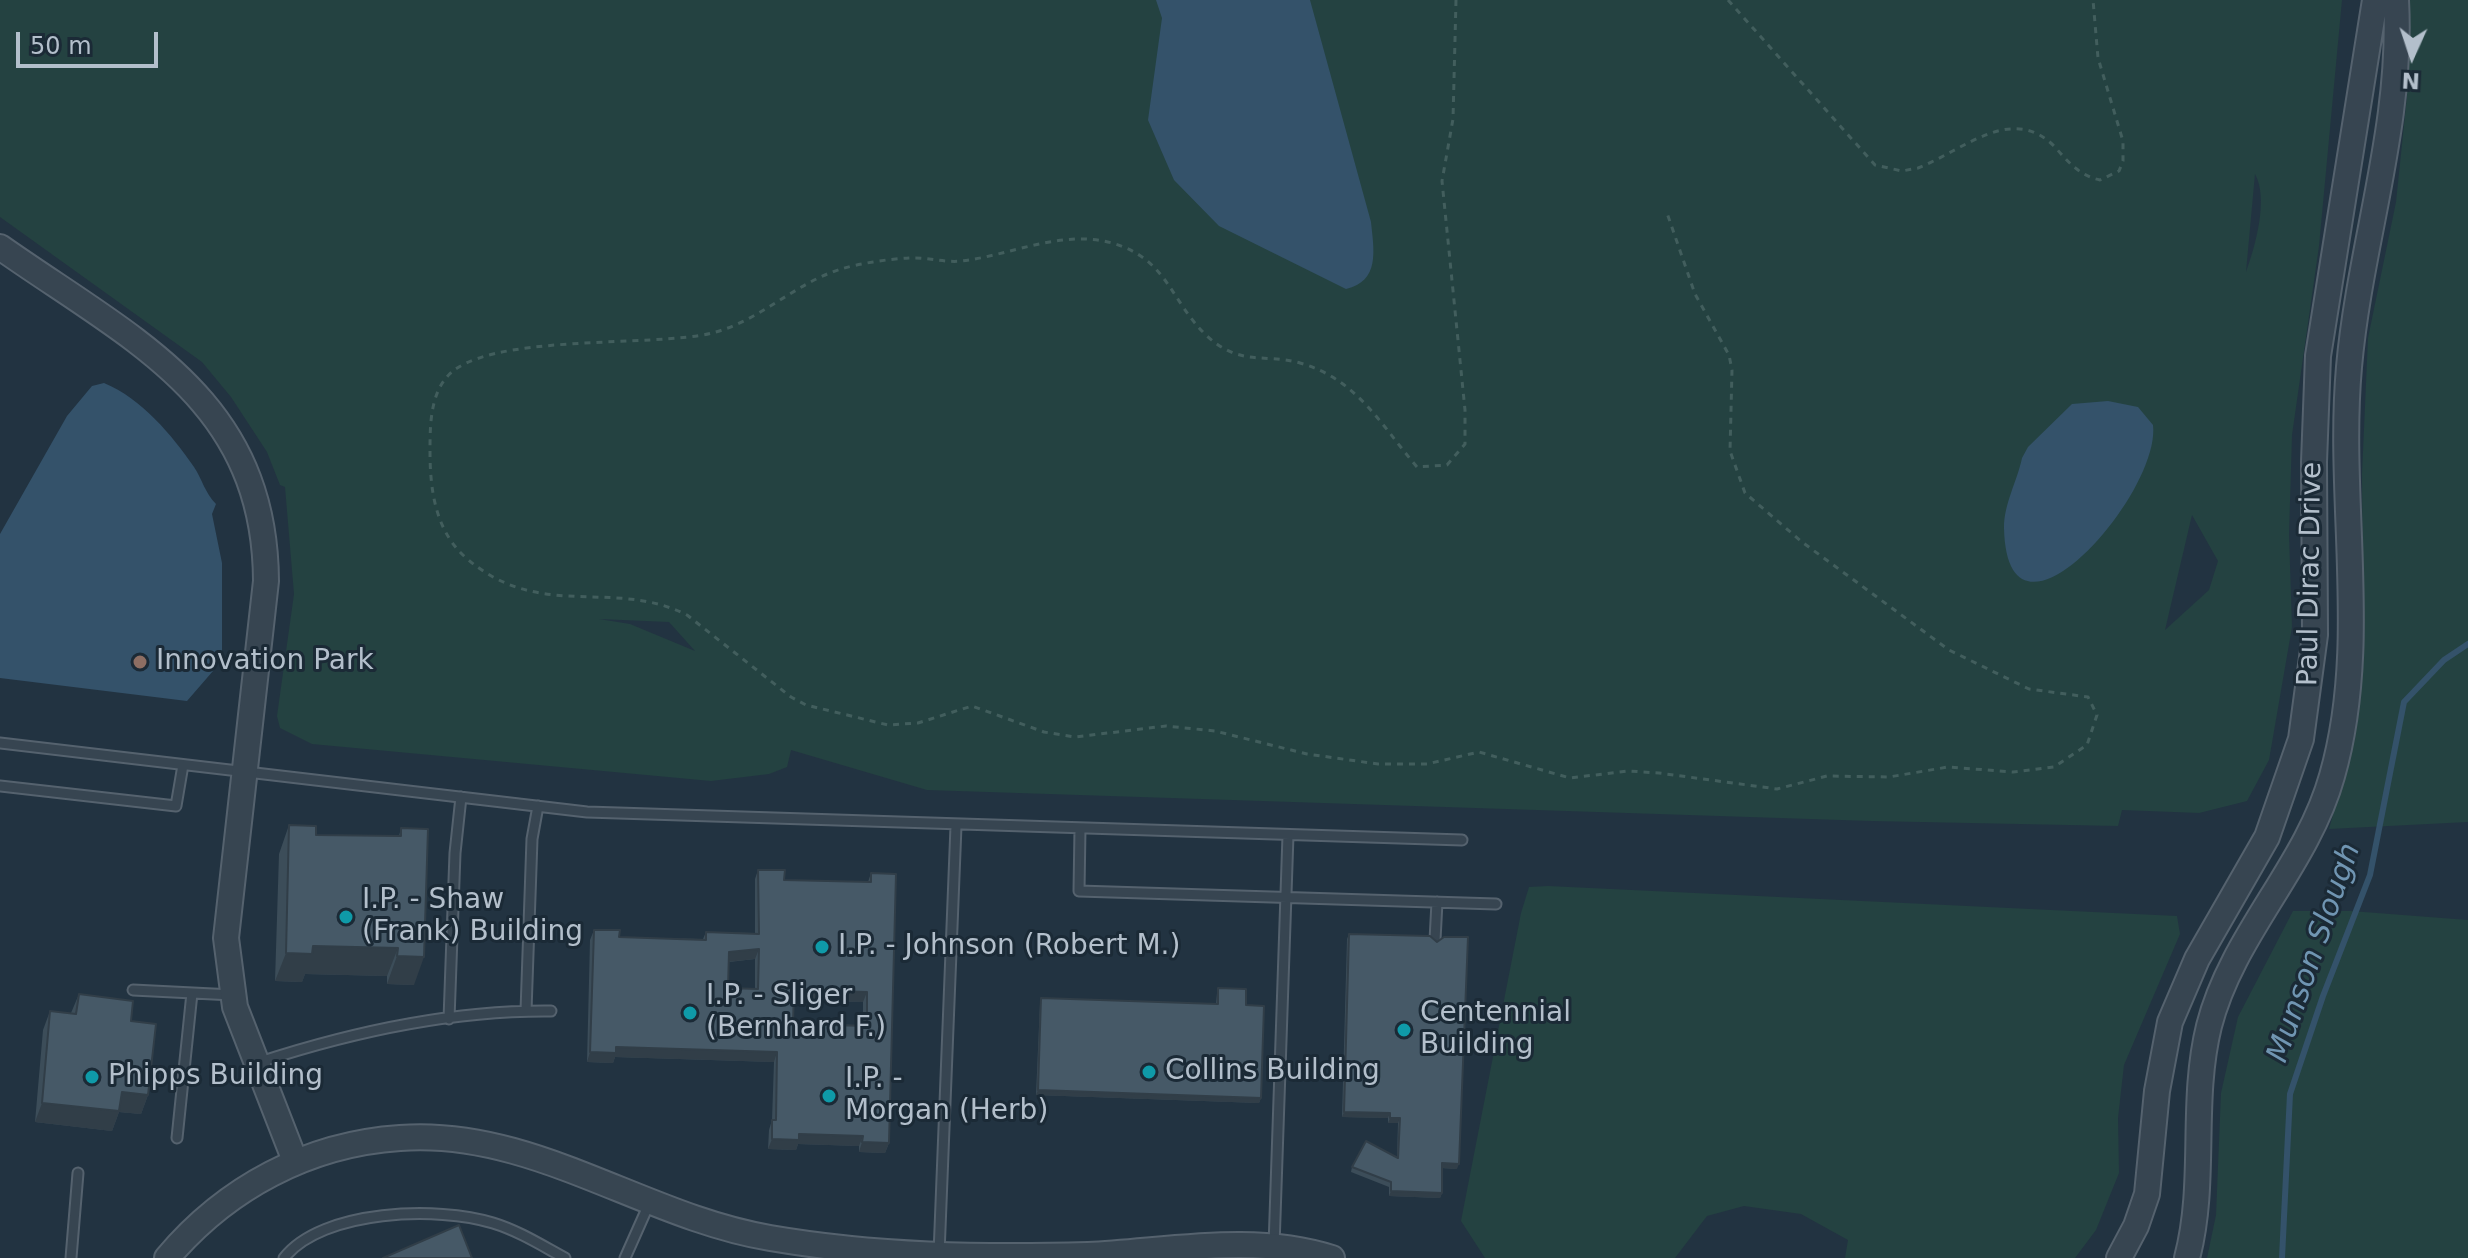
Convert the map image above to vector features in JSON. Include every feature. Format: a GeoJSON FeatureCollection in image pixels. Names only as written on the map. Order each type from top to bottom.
{"type":"FeatureCollection","features":[{"type":"Feature","properties":{"kind":"street","name":"Paul Dirac Drive"},"geometry":{"type":"LineString","coordinates":[[2119,1258],[2136,1226],[2147,1194],[2157,1091],[2170,1022],[2197,959],[2267,837],[2292,772],[2304,728],[2315,635],[2314,450],[2318,356],[2375,0]]}},
{"type":"Feature","properties":{"kind":"street","name":"Paul Dirac Drive"},"geometry":{"type":"LineString","coordinates":[[2187,1258],[2198,1194],[2199,1091],[2210,1023],[2237,959],[2306,840],[2321,808],[2332,778],[2346,712],[2349,370],[2358,301],[2392,122],[2397,66],[2396,0]]}},
{"type":"Feature","properties":{"kind":"street"},"geometry":{"type":"LineString","coordinates":[[0,247],[159,358],[197,393],[238,451],[255,495],[266,549],[266,581],[226,938],[233,995],[295,1161]]}},
{"type":"Feature","properties":{"kind":"street"},"geometry":{"type":"LineString","coordinates":[[167,1258],[207,1217],[240,1191],[295,1161],[363,1142],[448,1137],[488,1143],[649,1204],[768,1238],[900,1256],[1022,1257],[1274,1246],[1332,1258]]}},
{"type":"Feature","properties":{"kind":"lane"},"geometry":{"type":"LineString","coordinates":[[0,743],[538,806],[660,817],[1462,840]]}},
{"type":"Feature","properties":{"kind":"lane"},"geometry":{"type":"LineString","coordinates":[[0,786],[176,806],[183,765]]}},
{"type":"Feature","properties":{"kind":"lane"},"geometry":{"type":"LineString","coordinates":[[449,1019],[455,853],[461,797]]}},
{"type":"Feature","properties":{"kind":"lane"},"geometry":{"type":"LineString","coordinates":[[526,1011],[532,839],[538,806]]}},
{"type":"Feature","properties":{"kind":"lane"},"geometry":{"type":"LineString","coordinates":[[939,1255],[956,826]]}},
{"type":"Feature","properties":{"kind":"lane"},"geometry":{"type":"LineString","coordinates":[[1080,829],[1079,891],[1496,904]]}},
{"type":"Feature","properties":{"kind":"lane"},"geometry":{"type":"LineString","coordinates":[[1274,1246],[1288,835]]}},
{"type":"Feature","properties":{"kind":"lane"},"geometry":{"type":"LineString","coordinates":[[1435,940],[1437,902]]}},
{"type":"Feature","properties":{"kind":"lane"},"geometry":{"type":"LineString","coordinates":[[133,990],[233,995]]}},
{"type":"Feature","properties":{"kind":"lane"},"geometry":{"type":"LineString","coordinates":[[177,1138],[192,993]]}},
{"type":"Feature","properties":{"kind":"lane"},"geometry":{"type":"LineString","coordinates":[[257,1063],[318,1044],[449,1019],[503,1010],[551,1011]]}},
{"type":"Feature","properties":{"kind":"lane"},"geometry":{"type":"LineString","coordinates":[[71,1258],[78,1173]]}},
{"type":"Feature","properties":{"kind":"lane"},"geometry":{"type":"LineString","coordinates":[[625,1258],[649,1204]]}},
{"type":"Feature","properties":{"kind":"lane"},"geometry":{"type":"LineString","coordinates":[[284,1258],[325,1230],[359,1219],[409,1213],[490,1222],[516,1231],[565,1258]]}},
{"type":"Feature","properties":{"kind":"path"},"geometry":{"type":"LineString","coordinates":[[1456,0],[1453,119],[1442,181],[1465,410],[1465,444],[1447,465],[1417,467],[1369,404],[1338,379],[1298,363],[1261,361],[1226,350],[1206,335],[1176,298],[1160,269],[1141,255],[1099,240],[1030,244],[964,261],[911,258],[843,268],[745,323],[711,334],[675,340],[558,345],[517,350],[460,366],[446,376],[437,392],[431,418],[430,479],[436,509],[446,535],[463,555],[483,571],[533,593],[559,598],[625,597],[670,606],[687,615],[791,697],[806,705],[888,725],[918,723],[972,706],[1044,732],[1075,737],[1166,726],[1215,731],[1307,754],[1378,764],[1427,764],[1479,752],[1570,778],[1628,771],[1777,789],[1827,776],[1889,777],[1948,767],[2013,772],[2054,767],[2087,745],[2097,715],[2088,697],[2029,689],[1949,650],[1802,542],[1745,493],[1730,451],[1732,379],[1729,355],[1695,294],[1667,213]]}},
{"type":"Feature","properties":{"kind":"path"},"geometry":{"type":"LineString","coordinates":[[1728,0],[1875,165],[1902,171],[1918,168],[2013,126],[2035,131],[2082,174],[2100,180],[2119,171],[2124,152],[2098,58],[2093,0]]}},
{"type":"Feature","properties":{"kind":"green space"},"geometry":{"type":"Polygon","coordinates":[[[0,0],[2342,0],[2319,246],[2292,435],[2289,534],[2292,627],[2269,760],[2247,801],[2199,813],[2122,810],[2118,826],[1871,821],[927,790],[791,750],[787,767],[769,774],[711,781],[312,744],[280,728],[277,716],[294,594],[285,487],[280,485],[267,452],[231,397],[202,362],[0,217],[0,0]],[[2255,174],[2246,272],[2261,209],[2255,174]],[[2192,515],[2165,630],[2209,590],[2218,561],[2192,515]],[[599,619],[630,624],[695,651],[669,622],[599,619]]]}},
{"type":"Feature","properties":{"kind":"green space"},"geometry":{"type":"Polygon","coordinates":[[[2409,0],[2468,0],[2468,822],[2329,829],[2355,737],[2363,656],[2362,474],[2368,338],[2396,202],[2407,96],[2409,0]]]}},
{"type":"Feature","properties":{"kind":"green space"},"geometry":{"type":"Polygon","coordinates":[[[1529,887],[2177,916],[2180,934],[2124,1065],[2118,1118],[2119,1173],[2096,1230],[2075,1258],[1845,1258],[1848,1240],[1801,1214],[1744,1206],[1707,1216],[1675,1258],[1485,1258],[1461,1221],[1521,913],[1529,887]]]}},
{"type":"Feature","properties":{"kind":"green space"},"geometry":{"type":"Polygon","coordinates":[[[2293,911],[2351,911],[2468,920],[2468,1258],[2207,1258],[2216,1215],[2221,1093],[2238,1017],[2293,911]]]}},
{"type":"Feature","properties":{"kind":"water"},"geometry":{"type":"Polygon","coordinates":[[[1156,0],[1310,0],[1371,222],[1373,254],[1370,272],[1357,285],[1346,289],[1219,226],[1174,180],[1148,120],[1162,18],[1156,0]]]}},
{"type":"Feature","properties":{"kind":"water"},"geometry":{"type":"Polygon","coordinates":[[[104,383],[131,398],[165,430],[194,467],[216,504],[212,514],[222,563],[222,651],[213,671],[187,701],[0,678],[0,534],[67,416],[92,386],[104,383]]]}},
{"type":"Feature","properties":{"kind":"water"},"geometry":{"type":"Polygon","coordinates":[[[2108,401],[2138,407],[2153,425],[2149,455],[2134,490],[2110,525],[2083,556],[2055,576],[2030,582],[2012,567],[2004,528],[2006,510],[2022,458],[2028,447],[2072,404],[2108,401]]]}},
{"type":"Feature","properties":{"kind":"building","name":"I.P. - Shaw (Frank) Building"},"geometry":{"type":"Polygon","coordinates":[[[289,825],[316,826],[316,835],[401,836],[401,828],[428,829],[424,957],[397,956],[398,948],[313,946],[312,954],[286,953],[289,825]]]}},
{"type":"Feature","properties":{"kind":"building"},"geometry":{"type":"Polygon","coordinates":[[[758,870],[785,870],[784,880],[871,882],[871,873],[896,874],[889,1143],[862,1142],[863,1136],[799,1134],[799,1140],[772,1139],[772,1120],[776,1120],[777,1052],[616,1047],[616,1053],[590,1052],[594,930],[620,930],[619,937],[706,940],[706,932],[759,934],[758,870]],[[759,949],[729,952],[728,988],[758,989],[759,949]],[[794,990],[793,1024],[867,1026],[867,992],[794,990]]]}},
{"type":"Feature","properties":{"kind":"building","name":"Centennial Building"},"geometry":{"type":"Polygon","coordinates":[[[1349,934],[1430,936],[1437,942],[1444,937],[1468,937],[1459,1164],[1442,1163],[1442,1193],[1391,1191],[1391,1182],[1352,1167],[1366,1141],[1398,1158],[1400,1118],[1390,1118],[1390,1113],[1344,1112],[1349,934]]]}},
{"type":"Feature","properties":{"kind":"building","name":"Collins Building"},"geometry":{"type":"Polygon","coordinates":[[[1218,988],[1246,989],[1246,1005],[1264,1006],[1261,1098],[1038,1090],[1041,998],[1218,1004],[1218,988]]]}},
{"type":"Feature","properties":{"kind":"building","name":"Phipps Building"},"geometry":{"type":"Polygon","coordinates":[[[79,994],[133,1001],[131,1021],[156,1024],[148,1095],[122,1092],[119,1111],[42,1103],[50,1011],[76,1014],[79,994]]]}},
{"type":"Feature","properties":{"kind":"building"},"geometry":{"type":"Polygon","coordinates":[[[459,1225],[472,1258],[383,1258],[459,1225]]]}},
{"type":"Feature","properties":{"kind":"waterway","name":"Munson Slough"},"geometry":{"type":"LineString","coordinates":[[2282,1258],[2290,1094],[2323,996],[2370,875],[2404,702],[2444,660],[2468,644]]}},
{"type":"Feature","properties":{"kind":"place","name":"Innovation Park"},"geometry":{"type":"Point","coordinates":[140,662]}},
{"type":"Feature","properties":{"kind":"place","name":"I.P. - Shaw (Frank) Building"},"geometry":{"type":"Point","coordinates":[346,917]}},
{"type":"Feature","properties":{"kind":"place","name":"I.P. - Johnson (Robert M.)"},"geometry":{"type":"Point","coordinates":[822,947]}},
{"type":"Feature","properties":{"kind":"place","name":"I.P. - Sliger (Bernhard F.)"},"geometry":{"type":"Point","coordinates":[690,1013]}},
{"type":"Feature","properties":{"kind":"place","name":"Centennial Building"},"geometry":{"type":"Point","coordinates":[1404,1030]}},
{"type":"Feature","properties":{"kind":"place","name":"Collins Building"},"geometry":{"type":"Point","coordinates":[1149,1072]}},
{"type":"Feature","properties":{"kind":"place","name":"Phipps Building"},"geometry":{"type":"Point","coordinates":[92,1077]}},
{"type":"Feature","properties":{"kind":"place","name":"I.P. - Morgan (Herb)"},"geometry":{"type":"Point","coordinates":[829,1096]}}]}
